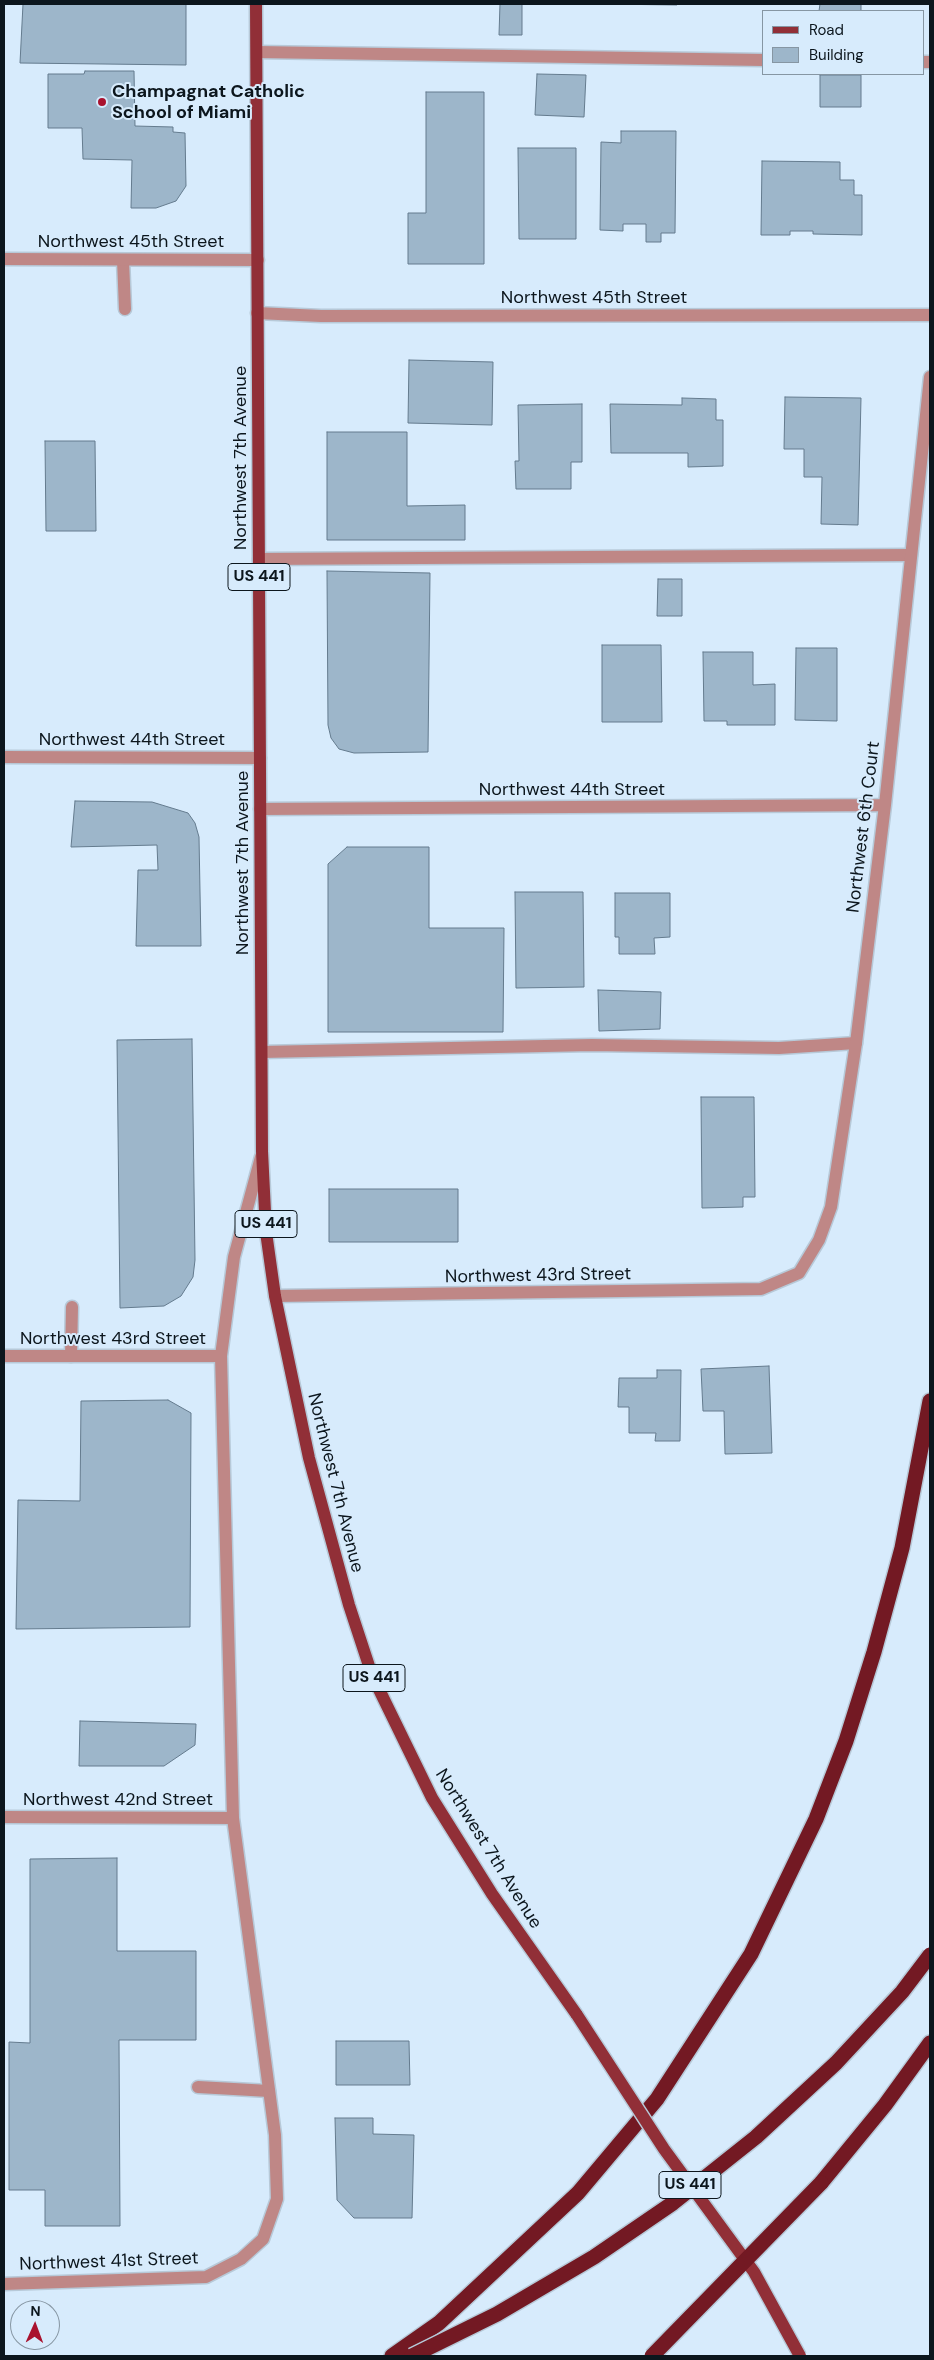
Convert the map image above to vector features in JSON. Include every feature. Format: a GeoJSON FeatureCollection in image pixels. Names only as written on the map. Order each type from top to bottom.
{"type":"FeatureCollection","features":[{"type":"Feature","properties":{"kind":"highway"},"geometry":{"type":"LineString","coordinates":[[392,2356],[439,2323],[578,2193],[657,2098],[751,1954],[816,1819],[846,1741],[874,1652],[902,1548],[930,1401]]}},
{"type":"Feature","properties":{"kind":"highway"},"geometry":{"type":"LineString","coordinates":[[412,2356],[513,2305],[594,2257],[673,2203],[756,2137],[836,2063],[902,1992],[930,1955]]}},
{"type":"Feature","properties":{"kind":"highway"},"geometry":{"type":"LineString","coordinates":[[652,2356],[821,2182],[885,2105],[930,2043]]}},
{"type":"Feature","properties":{"kind":"main road","name":"Northwest 7th Avenue"},"geometry":{"type":"LineString","coordinates":[[256,4],[262,1151],[266,1232],[275,1296],[311,1467],[349,1605],[372,1675],[432,1798],[492,1894],[577,2015],[664,2149],[754,2272],[800,2356]]}},
{"type":"Feature","properties":{"kind":"street"},"geometry":{"type":"LineString","coordinates":[[257,52],[762,60]]}},
{"type":"Feature","properties":{"kind":"street","name":"Northwest 45th Street"},"geometry":{"type":"LineString","coordinates":[[4,259],[258,260]]}},
{"type":"Feature","properties":{"kind":"street"},"geometry":{"type":"LineString","coordinates":[[124,260],[125,308]]}},
{"type":"Feature","properties":{"kind":"street","name":"Northwest 45th Street"},"geometry":{"type":"LineString","coordinates":[[257,313],[328,316],[930,315]]}},
{"type":"Feature","properties":{"kind":"street","name":"Northwest 6th Court"},"geometry":{"type":"LineString","coordinates":[[799,1273],[818,1240],[831,1206],[856,1043],[885,805],[930,377]]}},
{"type":"Feature","properties":{"kind":"street"},"geometry":{"type":"LineString","coordinates":[[259,559],[912,555]]}},
{"type":"Feature","properties":{"kind":"street","name":"Northwest 44th Street"},"geometry":{"type":"LineString","coordinates":[[4,757],[260,758]]}},
{"type":"Feature","properties":{"kind":"street","name":"Northwest 44th Street"},"geometry":{"type":"LineString","coordinates":[[260,809],[885,805]]}},
{"type":"Feature","properties":{"kind":"street"},"geometry":{"type":"LineString","coordinates":[[262,1052],[592,1045],[779,1048],[856,1043]]}},
{"type":"Feature","properties":{"kind":"street","name":"Northwest 7th Avenue"},"geometry":{"type":"LineString","coordinates":[[262,1151],[234,1256],[221,1356],[233,1818],[275,2135],[277,2199],[263,2239]]}},
{"type":"Feature","properties":{"kind":"street","name":"Northwest 43rd Street"},"geometry":{"type":"LineString","coordinates":[[275,1296],[761,1289],[799,1273]]}},
{"type":"Feature","properties":{"kind":"street"},"geometry":{"type":"LineString","coordinates":[[71,1356],[72,1307]]}},
{"type":"Feature","properties":{"kind":"street","name":"Northwest 43rd Street"},"geometry":{"type":"LineString","coordinates":[[4,1356],[221,1356]]}},
{"type":"Feature","properties":{"kind":"street","name":"Northwest 42nd Street"},"geometry":{"type":"LineString","coordinates":[[4,1817],[233,1818]]}},
{"type":"Feature","properties":{"kind":"street"},"geometry":{"type":"LineString","coordinates":[[198,2087],[269,2091]]}},
{"type":"Feature","properties":{"kind":"street","name":"Northwest 41st Street"},"geometry":{"type":"LineString","coordinates":[[4,2284],[206,2277],[241,2259],[263,2239]]}},
{"type":"Feature","properties":{"kind":"building"},"geometry":{"type":"Polygon","coordinates":[[[23,4],[186,4],[186,65],[20,63],[23,4]]]}},
{"type":"Feature","properties":{"kind":"building"},"geometry":{"type":"Polygon","coordinates":[[[500,4],[522,4],[522,35],[499,35],[500,4]]]}},
{"type":"Feature","properties":{"kind":"building"},"geometry":{"type":"Polygon","coordinates":[[[604,4],[677,4],[677,5],[604,4]]]}},
{"type":"Feature","properties":{"kind":"building"},"geometry":{"type":"Polygon","coordinates":[[[820,4],[861,4],[861,10],[819,10],[820,4]]]}},
{"type":"Feature","properties":{"kind":"building"},"geometry":{"type":"Polygon","coordinates":[[[85,71],[134,71],[135,126],[173,127],[173,132],[185,133],[186,186],[176,201],[156,208],[131,208],[132,160],[83,159],[82,128],[48,128],[48,74],[84,74],[85,71]]]}},
{"type":"Feature","properties":{"kind":"building"},"geometry":{"type":"Polygon","coordinates":[[[537,74],[586,75],[584,117],[535,115],[537,74]]]}},
{"type":"Feature","properties":{"kind":"building"},"geometry":{"type":"Polygon","coordinates":[[[820,75],[861,75],[861,107],[820,107],[820,75]]]}},
{"type":"Feature","properties":{"kind":"building"},"geometry":{"type":"Polygon","coordinates":[[[426,92],[484,92],[484,264],[408,264],[408,213],[426,213],[426,92]]]}},
{"type":"Feature","properties":{"kind":"building"},"geometry":{"type":"Polygon","coordinates":[[[621,131],[676,131],[675,233],[661,233],[661,242],[646,242],[646,224],[623,224],[623,231],[600,230],[601,142],[621,143],[621,131]]]}},
{"type":"Feature","properties":{"kind":"building"},"geometry":{"type":"Polygon","coordinates":[[[518,148],[576,148],[576,239],[519,239],[518,148]]]}},
{"type":"Feature","properties":{"kind":"building"},"geometry":{"type":"Polygon","coordinates":[[[762,161],[840,162],[840,180],[854,180],[854,195],[862,195],[862,235],[813,234],[813,231],[790,231],[790,235],[761,235],[762,161]]]}},
{"type":"Feature","properties":{"kind":"building"},"geometry":{"type":"Polygon","coordinates":[[[409,360],[493,362],[492,425],[408,423],[409,360]]]}},
{"type":"Feature","properties":{"kind":"building"},"geometry":{"type":"Polygon","coordinates":[[[785,397],[861,398],[858,525],[821,524],[822,477],[804,477],[804,449],[784,449],[785,397]]]}},
{"type":"Feature","properties":{"kind":"building"},"geometry":{"type":"Polygon","coordinates":[[[682,398],[716,399],[716,420],[723,420],[723,466],[688,467],[688,453],[611,453],[610,404],[682,405],[682,398]]]}},
{"type":"Feature","properties":{"kind":"building"},"geometry":{"type":"Polygon","coordinates":[[[582,404],[582,462],[571,462],[571,489],[516,489],[515,461],[519,461],[518,405],[582,404]]]}},
{"type":"Feature","properties":{"kind":"building"},"geometry":{"type":"Polygon","coordinates":[[[327,432],[407,432],[407,506],[465,505],[465,540],[327,540],[327,432]]]}},
{"type":"Feature","properties":{"kind":"building"},"geometry":{"type":"Polygon","coordinates":[[[45,441],[95,441],[96,531],[46,531],[45,441]]]}},
{"type":"Feature","properties":{"kind":"building"},"geometry":{"type":"Polygon","coordinates":[[[327,571],[430,573],[428,752],[354,753],[339,749],[331,738],[328,725],[327,571]]]}},
{"type":"Feature","properties":{"kind":"building"},"geometry":{"type":"Polygon","coordinates":[[[658,579],[682,579],[682,616],[657,616],[658,579]]]}},
{"type":"Feature","properties":{"kind":"building"},"geometry":{"type":"Polygon","coordinates":[[[602,645],[661,645],[662,722],[602,722],[602,645]]]}},
{"type":"Feature","properties":{"kind":"building"},"geometry":{"type":"Polygon","coordinates":[[[796,648],[837,648],[837,721],[795,720],[796,648]]]}},
{"type":"Feature","properties":{"kind":"building"},"geometry":{"type":"Polygon","coordinates":[[[703,652],[753,652],[753,685],[775,684],[775,725],[727,725],[727,721],[704,721],[703,652]]]}},
{"type":"Feature","properties":{"kind":"building"},"geometry":{"type":"Polygon","coordinates":[[[75,801],[152,802],[188,813],[195,823],[199,837],[201,946],[136,946],[138,870],[158,870],[157,845],[71,847],[75,801]]]}},
{"type":"Feature","properties":{"kind":"building"},"geometry":{"type":"Polygon","coordinates":[[[347,847],[429,847],[429,928],[504,928],[503,1032],[328,1032],[328,864],[347,847]]]}},
{"type":"Feature","properties":{"kind":"building"},"geometry":{"type":"Polygon","coordinates":[[[515,892],[583,892],[584,987],[516,988],[515,892]]]}},
{"type":"Feature","properties":{"kind":"building"},"geometry":{"type":"Polygon","coordinates":[[[615,893],[670,893],[670,937],[654,938],[655,954],[619,954],[619,937],[615,937],[615,893]]]}},
{"type":"Feature","properties":{"kind":"building"},"geometry":{"type":"Polygon","coordinates":[[[598,990],[661,992],[660,1029],[599,1031],[598,990]]]}},
{"type":"Feature","properties":{"kind":"building"},"geometry":{"type":"Polygon","coordinates":[[[192,1039],[195,1260],[193,1277],[181,1296],[164,1306],[120,1308],[117,1040],[192,1039]]]}},
{"type":"Feature","properties":{"kind":"building"},"geometry":{"type":"Polygon","coordinates":[[[701,1097],[754,1097],[755,1197],[743,1197],[743,1207],[702,1208],[701,1097]]]}},
{"type":"Feature","properties":{"kind":"building"},"geometry":{"type":"Polygon","coordinates":[[[329,1189],[458,1189],[458,1242],[329,1242],[329,1189]]]}},
{"type":"Feature","properties":{"kind":"building"},"geometry":{"type":"Polygon","coordinates":[[[769,1366],[772,1453],[725,1454],[724,1411],[703,1411],[701,1369],[769,1366]]]}},
{"type":"Feature","properties":{"kind":"building"},"geometry":{"type":"Polygon","coordinates":[[[657,1370],[681,1370],[680,1441],[655,1441],[656,1433],[629,1433],[629,1407],[618,1407],[619,1378],[657,1378],[657,1370]]]}},
{"type":"Feature","properties":{"kind":"building"},"geometry":{"type":"Polygon","coordinates":[[[168,1400],[191,1413],[190,1627],[16,1629],[18,1500],[80,1501],[81,1401],[168,1400]]]}},
{"type":"Feature","properties":{"kind":"building"},"geometry":{"type":"Polygon","coordinates":[[[80,1721],[196,1724],[195,1745],[164,1766],[79,1766],[80,1721]]]}},
{"type":"Feature","properties":{"kind":"building"},"geometry":{"type":"Polygon","coordinates":[[[117,1858],[117,1951],[196,1951],[196,2040],[119,2040],[120,2226],[45,2226],[45,2190],[9,2190],[9,2042],[30,2043],[30,1859],[117,1858]]]}},
{"type":"Feature","properties":{"kind":"building"},"geometry":{"type":"Polygon","coordinates":[[[336,2041],[409,2041],[410,2085],[336,2085],[336,2041]]]}},
{"type":"Feature","properties":{"kind":"building"},"geometry":{"type":"Polygon","coordinates":[[[335,2118],[373,2118],[373,2134],[414,2135],[412,2218],[354,2218],[337,2200],[335,2118]]]}},
{"type":"Feature","properties":{"kind":"place","name":"Champagnat Catholic School of Miami"},"geometry":{"type":"Point","coordinates":[102,102]}}]}
